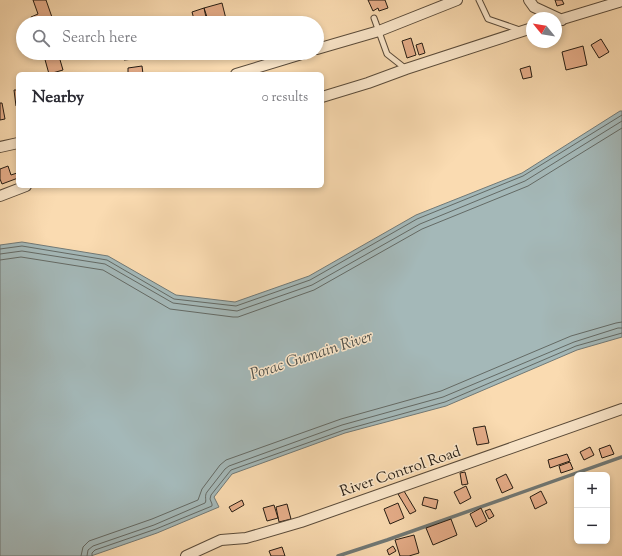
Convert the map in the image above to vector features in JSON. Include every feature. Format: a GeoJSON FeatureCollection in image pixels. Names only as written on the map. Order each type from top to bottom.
{"type":"FeatureCollection","features":[{"type":"Feature","properties":{"kind":"street"},"geometry":{"type":"LineString","coordinates":[[324,47],[379,31],[456,0]]}},
{"type":"Feature","properties":{"kind":"street"},"geometry":{"type":"LineString","coordinates":[[529,0],[534,7],[543,12]]}},
{"type":"Feature","properties":{"kind":"street"},"geometry":{"type":"LineString","coordinates":[[562,20],[622,1]]}},
{"type":"Feature","properties":{"kind":"street"},"geometry":{"type":"LineString","coordinates":[[324,95],[368,83],[526,30]]}},
{"type":"Feature","properties":{"kind":"street"},"geometry":{"type":"LineString","coordinates":[[243,72],[282,60]]}},
{"type":"Feature","properties":{"kind":"street"},"geometry":{"type":"LineString","coordinates":[[0,147],[16,143]]}},
{"type":"Feature","properties":{"kind":"street"},"geometry":{"type":"LineString","coordinates":[[0,196],[21,188]]}},
{"type":"Feature","properties":{"kind":"street","name":"River Control Road"},"geometry":{"type":"LineString","coordinates":[[186,556],[221,540],[246,538],[301,522],[622,409]]}},
{"type":"Feature","properties":{"kind":"lane"},"geometry":{"type":"LineString","coordinates":[[478,0],[488,19],[521,31]]}},
{"type":"Feature","properties":{"kind":"lane"},"geometry":{"type":"LineString","coordinates":[[374,18],[387,54],[406,69]]}},
{"type":"Feature","properties":{"kind":"water","name":"Porac Gumain River"},"geometry":{"type":"Polygon","coordinates":[[[622,111],[622,337],[577,350],[446,406],[345,433],[232,474],[214,497],[219,507],[157,533],[91,556],[0,556],[0,245],[22,242],[108,256],[176,295],[235,302],[309,276],[416,215],[522,173],[622,111]]]}},
{"type":"Feature","properties":{"kind":"building"},"geometry":{"type":"Polygon","coordinates":[[[33,0],[46,0],[52,16],[33,16],[38,14],[33,0]]]}},
{"type":"Feature","properties":{"kind":"building"},"geometry":{"type":"Polygon","coordinates":[[[368,0],[385,0],[388,8],[379,11],[378,8],[373,11],[368,0]]]}},
{"type":"Feature","properties":{"kind":"building"},"geometry":{"type":"Polygon","coordinates":[[[555,0],[562,0],[564,4],[557,6],[555,0]]]}},
{"type":"Feature","properties":{"kind":"building"},"geometry":{"type":"Polygon","coordinates":[[[222,3],[225,16],[207,16],[204,8],[222,3]]]}},
{"type":"Feature","properties":{"kind":"building"},"geometry":{"type":"Polygon","coordinates":[[[204,8],[206,16],[193,16],[192,12],[204,8]]]}},
{"type":"Feature","properties":{"kind":"building"},"geometry":{"type":"Polygon","coordinates":[[[411,38],[416,55],[407,58],[402,41],[411,38]]]}},
{"type":"Feature","properties":{"kind":"building"},"geometry":{"type":"Polygon","coordinates":[[[601,39],[609,52],[599,58],[591,45],[601,39]]]}},
{"type":"Feature","properties":{"kind":"building"},"geometry":{"type":"Polygon","coordinates":[[[422,43],[425,53],[419,55],[416,45],[422,43]]]}},
{"type":"Feature","properties":{"kind":"building"},"geometry":{"type":"Polygon","coordinates":[[[583,46],[587,65],[566,70],[562,52],[583,46]]]}},
{"type":"Feature","properties":{"kind":"building"},"geometry":{"type":"Polygon","coordinates":[[[45,60],[60,60],[63,70],[48,72],[45,60]]]}},
{"type":"Feature","properties":{"kind":"building"},"geometry":{"type":"Polygon","coordinates":[[[142,66],[143,72],[128,72],[128,68],[142,66]]]}},
{"type":"Feature","properties":{"kind":"building"},"geometry":{"type":"Polygon","coordinates":[[[530,66],[532,77],[523,79],[520,69],[530,66]]]}},
{"type":"Feature","properties":{"kind":"building"},"geometry":{"type":"Polygon","coordinates":[[[14,90],[16,90],[16,106],[14,90]]]}},
{"type":"Feature","properties":{"kind":"building"},"geometry":{"type":"Polygon","coordinates":[[[0,103],[2,103],[5,119],[0,120],[0,103]]]}},
{"type":"Feature","properties":{"kind":"building"},"geometry":{"type":"Polygon","coordinates":[[[8,166],[11,175],[16,173],[16,179],[2,184],[0,179],[0,169],[8,166]]]}},
{"type":"Feature","properties":{"kind":"building"},"geometry":{"type":"Polygon","coordinates":[[[485,426],[489,443],[477,445],[473,428],[485,426]]]}},
{"type":"Feature","properties":{"kind":"building"},"geometry":{"type":"Polygon","coordinates":[[[610,445],[614,454],[602,458],[599,449],[610,445]]]}},
{"type":"Feature","properties":{"kind":"building"},"geometry":{"type":"Polygon","coordinates":[[[590,447],[594,455],[584,460],[580,452],[590,447]]]}},
{"type":"Feature","properties":{"kind":"building"},"geometry":{"type":"Polygon","coordinates":[[[567,454],[570,461],[550,468],[548,460],[567,454]]]}},
{"type":"Feature","properties":{"kind":"building"},"geometry":{"type":"Polygon","coordinates":[[[570,462],[573,469],[561,473],[559,466],[570,462]]]}},
{"type":"Feature","properties":{"kind":"building"},"geometry":{"type":"Polygon","coordinates":[[[465,472],[468,484],[462,485],[460,473],[465,472]]]}},
{"type":"Feature","properties":{"kind":"building"},"geometry":{"type":"Polygon","coordinates":[[[506,474],[513,488],[502,493],[496,479],[506,474]]]}},
{"type":"Feature","properties":{"kind":"building"},"geometry":{"type":"Polygon","coordinates":[[[466,486],[471,498],[460,504],[454,492],[466,486]]]}},
{"type":"Feature","properties":{"kind":"building"},"geometry":{"type":"Polygon","coordinates":[[[404,491],[416,511],[410,514],[398,494],[404,491]]]}},
{"type":"Feature","properties":{"kind":"building"},"geometry":{"type":"Polygon","coordinates":[[[541,491],[547,503],[535,509],[530,497],[541,491]]]}},
{"type":"Feature","properties":{"kind":"building"},"geometry":{"type":"Polygon","coordinates":[[[424,497],[438,500],[436,509],[422,505],[424,497]]]}},
{"type":"Feature","properties":{"kind":"building"},"geometry":{"type":"Polygon","coordinates":[[[242,500],[244,505],[232,512],[229,507],[242,500]]]}},
{"type":"Feature","properties":{"kind":"building"},"geometry":{"type":"Polygon","coordinates":[[[398,503],[404,518],[390,524],[384,509],[398,503]]]}},
{"type":"Feature","properties":{"kind":"building"},"geometry":{"type":"Polygon","coordinates":[[[287,504],[291,519],[279,522],[276,507],[287,504]]]}},
{"type":"Feature","properties":{"kind":"building"},"geometry":{"type":"Polygon","coordinates":[[[274,505],[278,518],[267,521],[263,508],[274,505]]]}},
{"type":"Feature","properties":{"kind":"building"},"geometry":{"type":"Polygon","coordinates":[[[481,508],[487,521],[476,527],[470,514],[481,508]]]}},
{"type":"Feature","properties":{"kind":"building"},"geometry":{"type":"Polygon","coordinates":[[[490,509],[494,516],[489,519],[485,511],[490,509]]]}},
{"type":"Feature","properties":{"kind":"building"},"geometry":{"type":"Polygon","coordinates":[[[451,519],[457,535],[433,545],[426,528],[451,519]]]}},
{"type":"Feature","properties":{"kind":"building"},"geometry":{"type":"Polygon","coordinates":[[[414,535],[419,553],[409,556],[400,556],[395,540],[414,535]]]}},
{"type":"Feature","properties":{"kind":"building"},"geometry":{"type":"Polygon","coordinates":[[[393,546],[396,551],[389,555],[387,550],[393,546]]]}},
{"type":"Feature","properties":{"kind":"building"},"geometry":{"type":"Polygon","coordinates":[[[282,547],[285,556],[271,556],[269,551],[282,547]]]}},
{"type":"Feature","properties":{"kind":"waterway"},"geometry":{"type":"LineString","coordinates":[[338,556],[622,457]]}}]}
